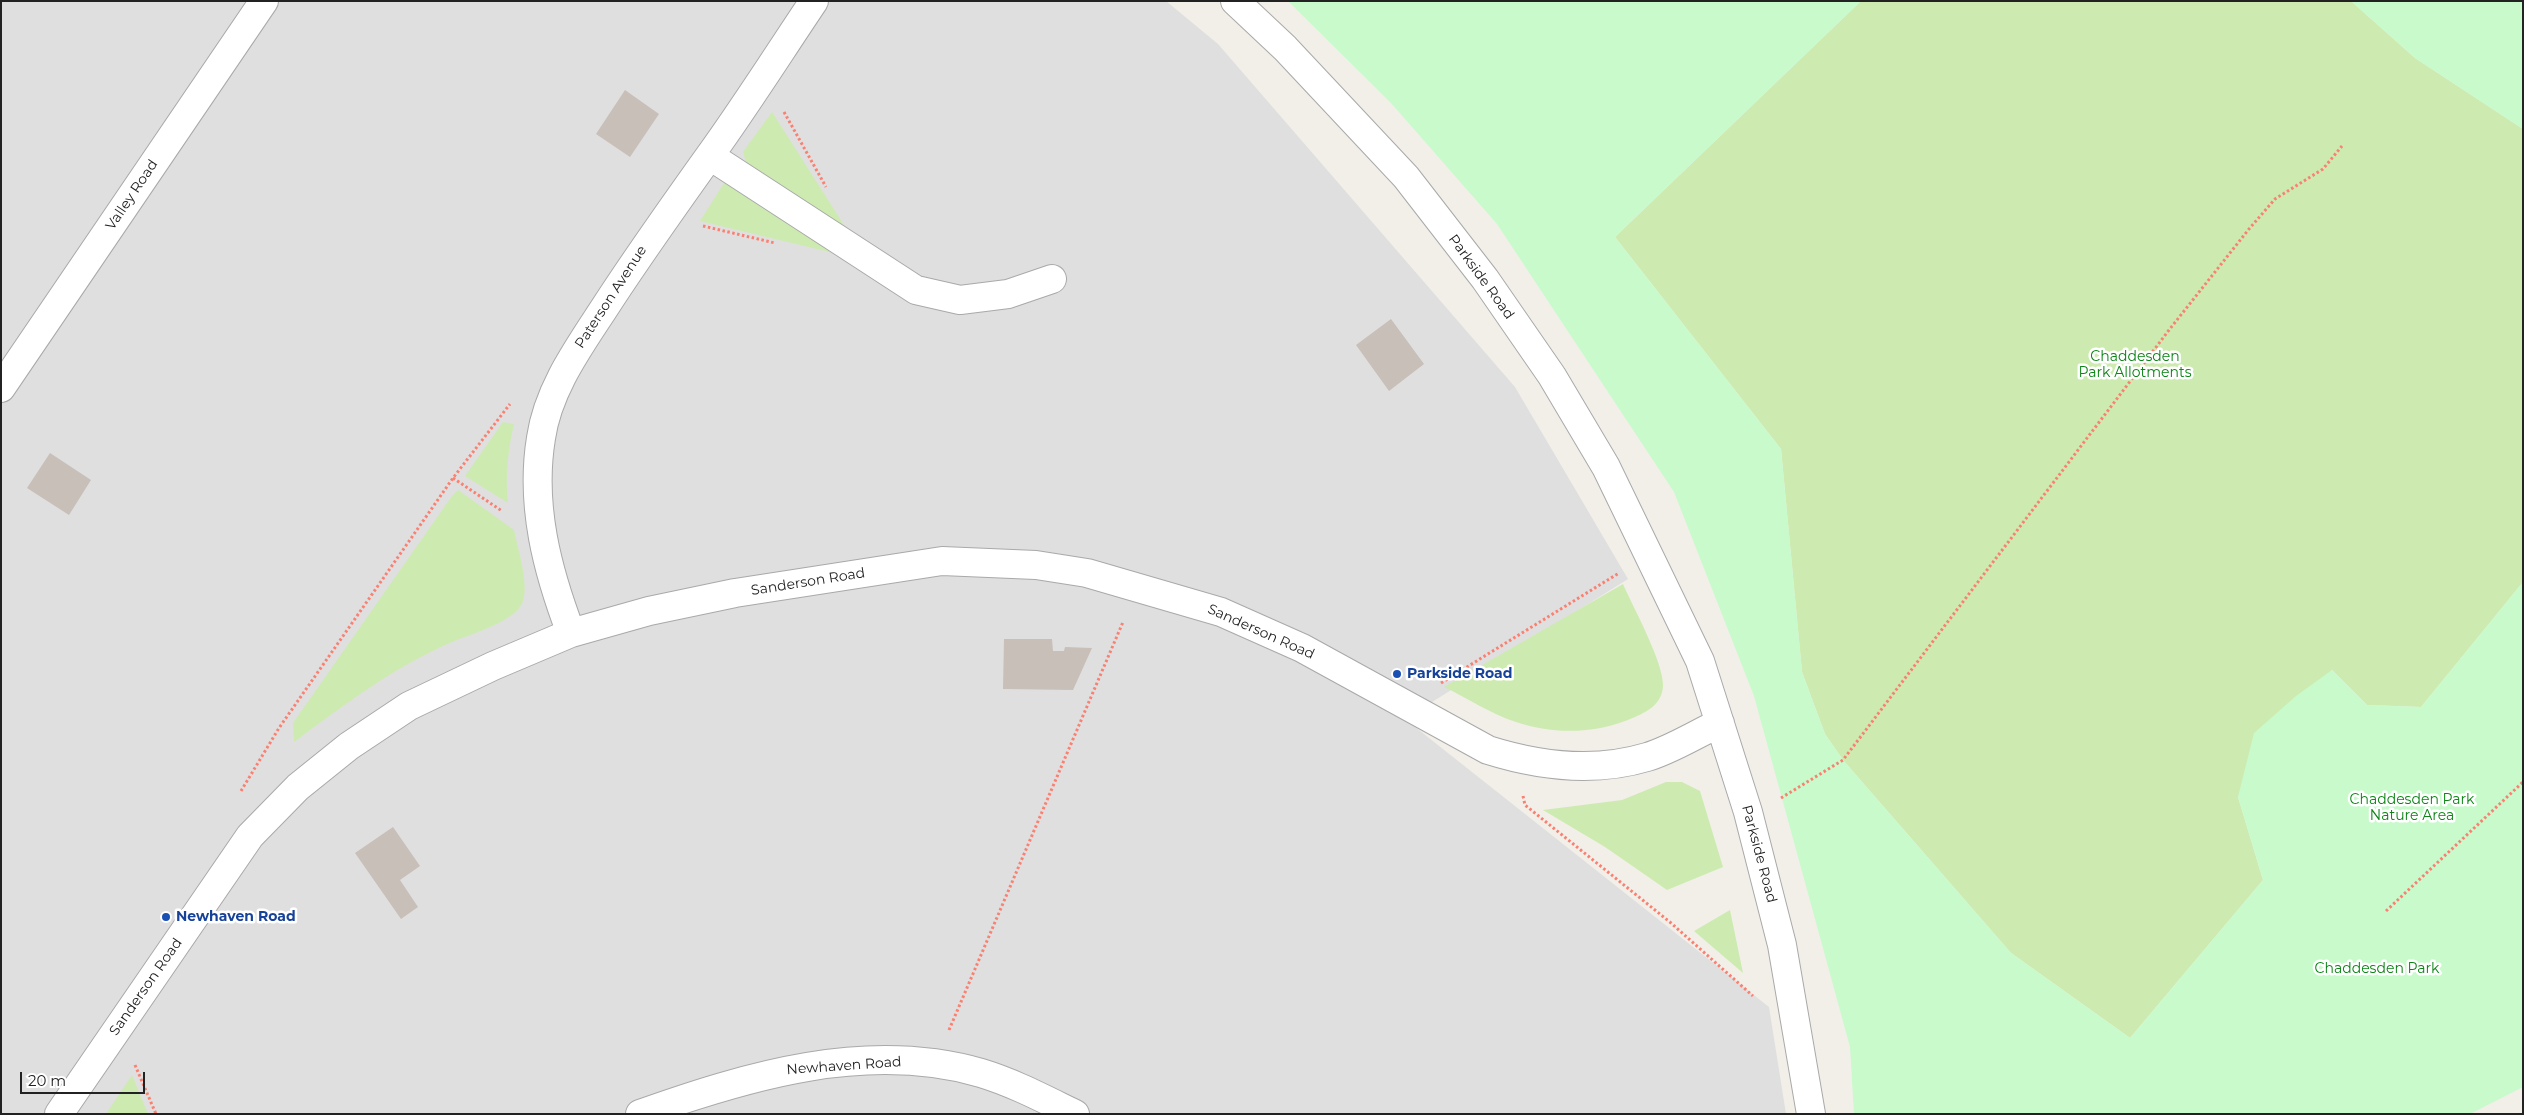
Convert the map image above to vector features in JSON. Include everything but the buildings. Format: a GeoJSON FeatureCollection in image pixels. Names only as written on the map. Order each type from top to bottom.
{"type":"FeatureCollection","features":[{"type":"Feature","properties":{"kind":"street","name":"Valley Road"},"geometry":{"type":"LineString","coordinates":[[1,388],[264,1]]}},
{"type":"Feature","properties":{"kind":"street","name":"Paterson Avenue"},"geometry":{"type":"LineString","coordinates":[[571,633],[556,594],[537,505],[541,438],[547,412],[569,361],[665,216],[710,156],[814,1]]}},
{"type":"Feature","properties":{"kind":"street","name":"Parkside Road"},"geometry":{"type":"LineString","coordinates":[[1235,1],[1285,48],[1406,177],[1484,279],[1552,376],[1606,467],[1700,661],[1720,723],[1748,812],[1782,945],[1811,1114]]}},
{"type":"Feature","properties":{"kind":"street"},"geometry":{"type":"LineString","coordinates":[[710,156],[916,290],[960,300],[1008,294],[1052,279]]}},
{"type":"Feature","properties":{"kind":"street","name":"Sanderson Road"},"geometry":{"type":"LineString","coordinates":[[59,1114],[250,836],[298,787],[349,746],[409,706],[493,666],[571,633],[649,611],[735,593],[942,562],[1036,564],[1087,573],[1138,586],[1230,616],[1302,648],[1488,750],[1516,759],[1551,765],[1603,766],[1648,757],[1720,723]]}},
{"type":"Feature","properties":{"kind":"street","name":"Newhaven Road"},"geometry":{"type":"LineString","coordinates":[[640,1114],[701,1092],[778,1071],[876,1061],[935,1064],[1002,1080],[1075,1114]]}},
{"type":"Feature","properties":{"kind":"path"},"geometry":{"type":"LineString","coordinates":[[764,76],[828,189]]}},
{"type":"Feature","properties":{"kind":"path"},"geometry":{"type":"LineString","coordinates":[[1748,812],[1774,802],[1843,760],[2157,346],[2249,229],[2275,199],[2323,169],[2342,146]]}},
{"type":"Feature","properties":{"kind":"path"},"geometry":{"type":"LineString","coordinates":[[665,216],[780,245]]}},
{"type":"Feature","properties":{"kind":"path"},"geometry":{"type":"LineString","coordinates":[[238,796],[279,728],[453,478],[512,403]]}},
{"type":"Feature","properties":{"kind":"path"},"geometry":{"type":"LineString","coordinates":[[453,478],[543,540]]}},
{"type":"Feature","properties":{"kind":"path"},"geometry":{"type":"LineString","coordinates":[[1406,704],[1649,554]]}},
{"type":"Feature","properties":{"kind":"path"},"geometry":{"type":"LineString","coordinates":[[935,1064],[1138,586]]}},
{"type":"Feature","properties":{"kind":"path"},"geometry":{"type":"LineString","coordinates":[[1516,759],[1525,805],[1671,923],[1798,1035]]}},
{"type":"Feature","properties":{"kind":"path"},"geometry":{"type":"LineString","coordinates":[[2386,911],[2523,782]]}},
{"type":"Feature","properties":{"kind":"path"},"geometry":{"type":"LineString","coordinates":[[118,1026],[156,1114]]}},
{"type":"Feature","properties":{"kind":"shaded area"},"geometry":{"type":"Polygon","coordinates":[[[1,1],[1166,1],[1218,44],[1515,387],[1628,579],[1405,719],[1769,1007],[1786,1114],[1,1114],[1,1]]]}},
{"type":"Feature","properties":{"kind":"green space","name":"Chaddesden Park"},"geometry":{"type":"Polygon","coordinates":[[[1288,1],[1861,1],[1615,237],[1781,449],[1802,672],[1825,734],[1843,760],[2011,953],[2130,1038],[2263,880],[2238,797],[2254,733],[2296,696],[2332,670],[2367,705],[2421,707],[2523,582],[2523,1087],[2470,1114],[1854,1114],[1850,1047],[1754,696],[1674,492],[1497,224],[1391,103],[1288,1]]]}},
{"type":"Feature","properties":{"kind":"green space","name":"Chaddesden Park Allotments"},"geometry":{"type":"Polygon","coordinates":[[[1861,1],[2351,1],[2415,58],[2523,129],[2523,582],[2421,707],[2367,705],[2332,670],[2238,797],[2263,880],[2130,1038],[2011,953],[1843,760],[1825,734],[1802,672],[1781,449],[1615,237],[1861,1]]]}},
{"type":"Feature","properties":{"kind":"green space"},"geometry":{"type":"Polygon","coordinates":[[[2351,1],[2523,1],[2523,129],[2415,58],[2351,1]]]}},
{"type":"Feature","properties":{"kind":"green space"},"geometry":{"type":"Polygon","coordinates":[[[772,112],[851,236],[746,162],[743,152],[772,112]]]}},
{"type":"Feature","properties":{"kind":"green space"},"geometry":{"type":"Polygon","coordinates":[[[726,180],[846,256],[700,221],[726,180]]]}},
{"type":"Feature","properties":{"kind":"green space"},"geometry":{"type":"Polygon","coordinates":[[[503,422],[514,424],[508,463],[508,503],[465,476],[503,422]]]}},
{"type":"Feature","properties":{"kind":"green space"},"geometry":{"type":"Polygon","coordinates":[[[458,490],[514,530],[525,585],[523,601],[519,608],[503,621],[452,642],[410,663],[351,701],[294,742],[293,723],[458,490]]]}},
{"type":"Feature","properties":{"kind":"green space"},"geometry":{"type":"Polygon","coordinates":[[[1623,584],[1647,635],[1662,676],[1663,686],[1660,697],[1654,706],[1645,712],[1621,723],[1606,727],[1560,731],[1530,726],[1507,719],[1444,687],[1623,584]]]}},
{"type":"Feature","properties":{"kind":"green space"},"geometry":{"type":"Polygon","coordinates":[[[1666,782],[1682,782],[1700,791],[1723,867],[1667,890],[1605,847],[1543,810],[1622,800],[1666,782]]]}},
{"type":"Feature","properties":{"kind":"green space"},"geometry":{"type":"Polygon","coordinates":[[[1730,910],[1743,973],[1694,931],[1730,910]]]}},
{"type":"Feature","properties":{"kind":"green space"},"geometry":{"type":"Polygon","coordinates":[[[132,1075],[148,1114],[106,1114],[132,1075]]]}},
{"type":"Feature","properties":{"kind":"place","name":"Parkside Road"},"geometry":{"type":"Point","coordinates":[1397,674]}},
{"type":"Feature","properties":{"kind":"place","name":"Newhaven Road"},"geometry":{"type":"Point","coordinates":[166,917]}},
{"type":"Feature","properties":{"kind":"park label","name":"Chaddesden Park Nature Area"},"geometry":{"type":"Point","coordinates":[2412,808]}}]}
